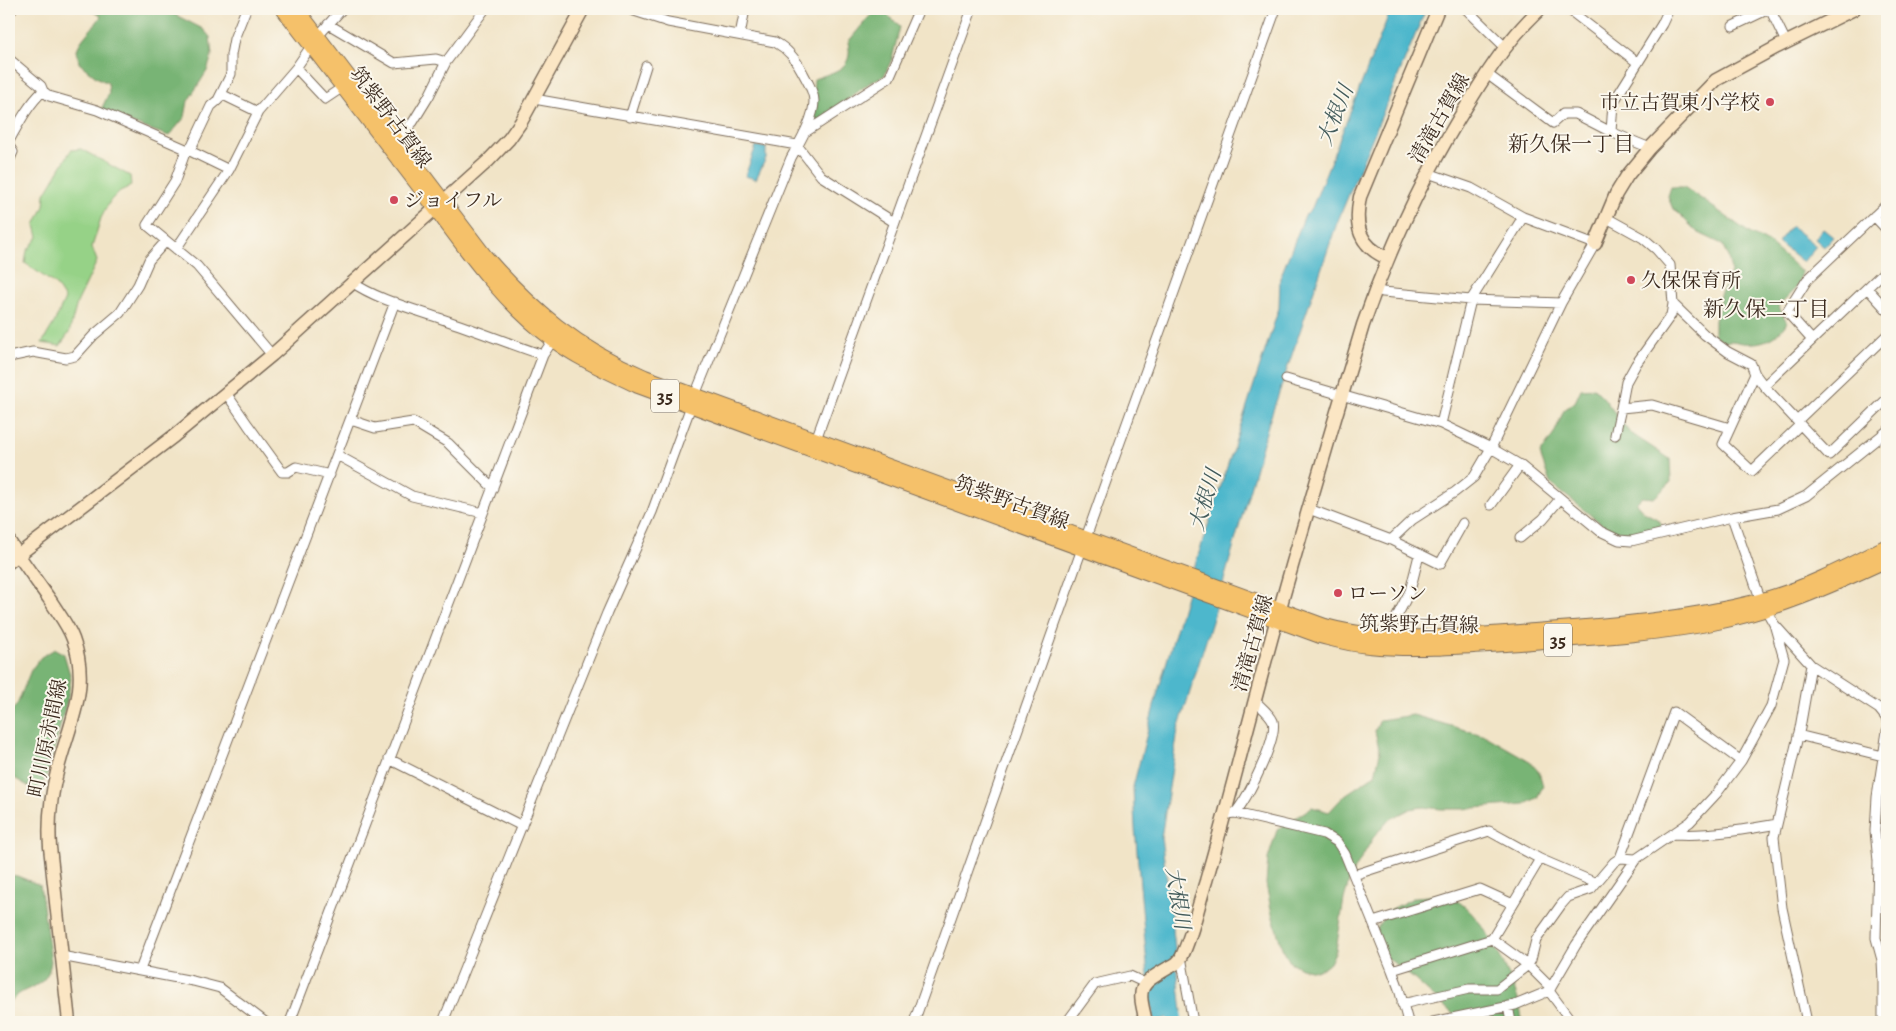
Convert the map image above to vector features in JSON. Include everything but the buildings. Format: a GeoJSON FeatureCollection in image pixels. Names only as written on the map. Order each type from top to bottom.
{"type":"FeatureCollection","features":[{"type":"Feature","properties":{"kind":"main road","name":"筑紫野古賀線"},"geometry":{"type":"LineString","coordinates":[[283,9],[315,41],[396,140],[438,205],[513,288],[555,325],[596,353],[694,400]]}},
{"type":"Feature","properties":{"kind":"main road","name":"筑紫野古賀線"},"geometry":{"type":"LineString","coordinates":[[298,9],[342,87],[438,205],[505,296],[532,323],[553,340],[614,375],[694,400],[1225,595],[1278,615],[1320,636],[1348,643],[1390,648],[1492,645],[1644,633],[1714,623],[1763,605],[1838,572],[1887,546]]}},
{"type":"Feature","properties":{"kind":"main road"},"geometry":{"type":"LineString","coordinates":[[13,558],[124,475],[272,355],[488,162],[509,139],[534,99],[583,9]]}},
{"type":"Feature","properties":{"kind":"main road","name":"清滝古賀線"},"geometry":{"type":"LineString","coordinates":[[1388,258],[1366,244],[1359,233],[1359,203],[1438,9]]}},
{"type":"Feature","properties":{"kind":"main road","name":"清滝古賀線"},"geometry":{"type":"LineString","coordinates":[[1179,960],[1230,814],[1255,701],[1278,615],[1375,289],[1428,174],[1456,121],[1505,47],[1540,9]]}},
{"type":"Feature","properties":{"kind":"main road"},"geometry":{"type":"LineString","coordinates":[[1594,244],[1616,194],[1627,176],[1650,148],[1716,80],[1786,42],[1854,9]]}},
{"type":"Feature","properties":{"kind":"main road","name":"町川原赤間線"},"geometry":{"type":"LineString","coordinates":[[9,541],[13,558],[65,623],[73,639],[80,669],[77,706],[58,767],[49,820],[50,847],[69,1022]]}},
{"type":"Feature","properties":{"kind":"main road","name":"筑紫野古賀線"},"geometry":{"type":"LineString","coordinates":[[1278,615],[1349,633],[1392,638],[1491,634],[1631,624],[1763,605],[1844,581],[1887,560]]}},
{"type":"Feature","properties":{"kind":"main road"},"geometry":{"type":"LineString","coordinates":[[1146,1022],[1140,994],[1147,981],[1179,960]]}},
{"type":"Feature","properties":{"kind":"street"},"geometry":{"type":"LineString","coordinates":[[246,9],[232,47],[231,74],[218,100],[211,106],[192,146],[185,153],[175,182],[147,225],[197,266],[272,355]]}},
{"type":"Feature","properties":{"kind":"street"},"geometry":{"type":"LineString","coordinates":[[176,249],[229,170],[258,112],[296,68],[328,24],[342,9]]}},
{"type":"Feature","properties":{"kind":"street"},"geometry":{"type":"LineString","coordinates":[[396,140],[413,122],[430,96],[446,62],[485,9]]}},
{"type":"Feature","properties":{"kind":"street"},"geometry":{"type":"LineString","coordinates":[[443,1022],[607,614],[652,512],[694,400],[797,145],[804,134],[814,101],[811,88],[800,68],[786,48],[774,42],[668,22],[643,12],[628,9]]}},
{"type":"Feature","properties":{"kind":"street"},"geometry":{"type":"LineString","coordinates":[[740,35],[745,9]]}},
{"type":"Feature","properties":{"kind":"street"},"geometry":{"type":"LineString","coordinates":[[804,134],[889,78],[919,9]]}},
{"type":"Feature","properties":{"kind":"street"},"geometry":{"type":"LineString","coordinates":[[814,444],[972,9]]}},
{"type":"Feature","properties":{"kind":"street"},"geometry":{"type":"LineString","coordinates":[[914,1022],[1083,543],[1276,9]]}},
{"type":"Feature","properties":{"kind":"street"},"geometry":{"type":"LineString","coordinates":[[1466,9],[1505,47]]}},
{"type":"Feature","properties":{"kind":"street"},"geometry":{"type":"LineString","coordinates":[[1568,9],[1638,63]]}},
{"type":"Feature","properties":{"kind":"street"},"geometry":{"type":"LineString","coordinates":[[1612,132],[1613,103],[1669,9]]}},
{"type":"Feature","properties":{"kind":"street"},"geometry":{"type":"LineString","coordinates":[[1733,26],[1770,9],[1786,42]]}},
{"type":"Feature","properties":{"kind":"street"},"geometry":{"type":"LineString","coordinates":[[328,24],[394,63],[436,59],[446,62]]}},
{"type":"Feature","properties":{"kind":"street"},"geometry":{"type":"LineString","coordinates":[[9,59],[41,86],[43,91],[49,96],[97,110],[229,170]]}},
{"type":"Feature","properties":{"kind":"street"},"geometry":{"type":"LineString","coordinates":[[630,117],[646,66]]}},
{"type":"Feature","properties":{"kind":"street"},"geometry":{"type":"LineString","coordinates":[[296,68],[325,99],[342,87]]}},
{"type":"Feature","properties":{"kind":"street"},"geometry":{"type":"LineString","coordinates":[[1487,74],[1554,123],[1563,114],[1576,114],[1650,148]]}},
{"type":"Feature","properties":{"kind":"street"},"geometry":{"type":"LineString","coordinates":[[9,141],[25,113],[43,91]]}},
{"type":"Feature","properties":{"kind":"street"},"geometry":{"type":"LineString","coordinates":[[221,94],[258,112]]}},
{"type":"Feature","properties":{"kind":"street"},"geometry":{"type":"LineString","coordinates":[[534,99],[797,145],[820,176],[894,222]]}},
{"type":"Feature","properties":{"kind":"street"},"geometry":{"type":"LineString","coordinates":[[9,146],[13,152],[9,161]]}},
{"type":"Feature","properties":{"kind":"street"},"geometry":{"type":"LineString","coordinates":[[1391,540],[1412,520],[1474,477],[1491,448],[1561,303],[1594,244],[1524,217],[1471,188],[1428,174]]}},
{"type":"Feature","properties":{"kind":"street"},"geometry":{"type":"LineString","coordinates":[[1812,340],[1787,312],[1807,280],[1887,204]]}},
{"type":"Feature","properties":{"kind":"street"},"geometry":{"type":"LineString","coordinates":[[1874,216],[1887,230]]}},
{"type":"Feature","properties":{"kind":"street"},"geometry":{"type":"LineString","coordinates":[[1441,424],[1471,300],[1524,217]]}},
{"type":"Feature","properties":{"kind":"street"},"geometry":{"type":"LineString","coordinates":[[1605,217],[1643,238],[1670,265],[1673,304],[1671,315],[1636,364],[1626,382],[1615,435]]}},
{"type":"Feature","properties":{"kind":"street"},"geometry":{"type":"LineString","coordinates":[[9,357],[33,352],[66,358],[75,356],[94,335],[120,313],[138,286],[149,260],[166,241]]}},
{"type":"Feature","properties":{"kind":"street"},"geometry":{"type":"LineString","coordinates":[[1764,386],[1887,269]]}},
{"type":"Feature","properties":{"kind":"street"},"geometry":{"type":"LineString","coordinates":[[352,282],[360,288],[395,302],[543,355]]}},
{"type":"Feature","properties":{"kind":"street"},"geometry":{"type":"LineString","coordinates":[[1867,288],[1887,310]]}},
{"type":"Feature","properties":{"kind":"street"},"geometry":{"type":"LineString","coordinates":[[1375,289],[1383,292],[1471,300],[1561,303]]}},
{"type":"Feature","properties":{"kind":"street"},"geometry":{"type":"LineString","coordinates":[[140,970],[395,302]]}},
{"type":"Feature","properties":{"kind":"street"},"geometry":{"type":"LineString","coordinates":[[1673,304],[1705,335],[1728,352],[1751,364],[1755,374],[1764,386],[1829,455],[1887,398]]}},
{"type":"Feature","properties":{"kind":"street"},"geometry":{"type":"LineString","coordinates":[[1755,374],[1723,444],[1752,471],[1887,335]]}},
{"type":"Feature","properties":{"kind":"street"},"geometry":{"type":"LineString","coordinates":[[290,1022],[543,355],[553,340]]}},
{"type":"Feature","properties":{"kind":"street"},"geometry":{"type":"LineString","coordinates":[[1286,379],[1441,424],[1491,448],[1520,466],[1600,531],[1619,540],[1640,539],[1732,517],[1778,509],[1806,496],[1887,431]]}},
{"type":"Feature","properties":{"kind":"street"},"geometry":{"type":"LineString","coordinates":[[226,393],[282,472],[288,472],[296,468],[330,475]]}},
{"type":"Feature","properties":{"kind":"street"},"geometry":{"type":"LineString","coordinates":[[1621,408],[1652,404],[1730,428]]}},
{"type":"Feature","properties":{"kind":"street"},"geometry":{"type":"LineString","coordinates":[[1868,416],[1887,404]]}},
{"type":"Feature","properties":{"kind":"street"},"geometry":{"type":"LineString","coordinates":[[351,420],[375,428],[413,422],[448,443],[492,488]]}},
{"type":"Feature","properties":{"kind":"street"},"geometry":{"type":"LineString","coordinates":[[337,455],[412,496],[483,513]]}},
{"type":"Feature","properties":{"kind":"street"},"geometry":{"type":"LineString","coordinates":[[1491,505],[1520,466]]}},
{"type":"Feature","properties":{"kind":"street"},"geometry":{"type":"LineString","coordinates":[[1520,538],[1544,519],[1560,499]]}},
{"type":"Feature","properties":{"kind":"street"},"geometry":{"type":"LineString","coordinates":[[1309,509],[1391,540],[1440,564],[1464,523]]}},
{"type":"Feature","properties":{"kind":"street"},"geometry":{"type":"LineString","coordinates":[[1732,517],[1763,605],[1774,624],[1811,665],[1879,709],[1887,720]]}},
{"type":"Feature","properties":{"kind":"street"},"geometry":{"type":"LineString","coordinates":[[1392,638],[1393,624],[1410,591],[1419,555]]}},
{"type":"Feature","properties":{"kind":"street"},"geometry":{"type":"LineString","coordinates":[[1433,1022],[1515,1005],[1550,989],[1576,945],[1636,860],[1690,822],[1712,799],[1741,761],[1771,706],[1784,659],[1774,624]]}},
{"type":"Feature","properties":{"kind":"street"},"geometry":{"type":"LineString","coordinates":[[1807,1022],[1782,908],[1774,837],[1798,736],[1811,665]]}},
{"type":"Feature","properties":{"kind":"street"},"geometry":{"type":"LineString","coordinates":[[1230,814],[1243,804],[1272,737],[1274,728],[1272,720],[1255,701]]}},
{"type":"Feature","properties":{"kind":"street"},"geometry":{"type":"LineString","coordinates":[[1402,1004],[1469,989],[1497,989],[1528,965],[1536,940],[1561,905],[1568,897],[1591,889],[1614,862],[1620,858],[1674,712],[1741,761]]}},
{"type":"Feature","properties":{"kind":"street"},"geometry":{"type":"LineString","coordinates":[[1883,1022],[1883,974],[1876,938],[1878,861],[1875,831],[1877,797],[1887,731]]}},
{"type":"Feature","properties":{"kind":"street"},"geometry":{"type":"LineString","coordinates":[[1798,736],[1883,756]]}},
{"type":"Feature","properties":{"kind":"street"},"geometry":{"type":"LineString","coordinates":[[389,759],[522,826]]}},
{"type":"Feature","properties":{"kind":"street"},"geometry":{"type":"LineString","coordinates":[[1230,814],[1324,834],[1337,842],[1345,854],[1400,988],[1402,1004],[1408,1022]]}},
{"type":"Feature","properties":{"kind":"street"},"geometry":{"type":"LineString","coordinates":[[1674,834],[1694,835],[1777,824]]}},
{"type":"Feature","properties":{"kind":"street"},"geometry":{"type":"LineString","coordinates":[[1354,875],[1489,831],[1540,859],[1596,883]]}},
{"type":"Feature","properties":{"kind":"street"},"geometry":{"type":"LineString","coordinates":[[1620,858],[1636,860]]}},
{"type":"Feature","properties":{"kind":"street"},"geometry":{"type":"LineString","coordinates":[[1392,970],[1492,939],[1540,859]]}},
{"type":"Feature","properties":{"kind":"street"},"geometry":{"type":"LineString","coordinates":[[1373,922],[1480,889],[1512,904]]}},
{"type":"Feature","properties":{"kind":"street"},"geometry":{"type":"LineString","coordinates":[[1492,939],[1528,965],[1550,989],[1572,1022]]}},
{"type":"Feature","properties":{"kind":"street"},"geometry":{"type":"LineString","coordinates":[[61,956],[140,970],[220,988],[264,1022]]}},
{"type":"Feature","properties":{"kind":"street"},"geometry":{"type":"LineString","coordinates":[[1179,960],[1193,1022]]}},
{"type":"Feature","properties":{"kind":"street"},"geometry":{"type":"LineString","coordinates":[[1067,1022],[1095,984],[1130,976],[1147,981]]}},
{"type":"Feature","properties":{"kind":"street"},"geometry":{"type":"LineString","coordinates":[[1508,1006],[1511,1022]]}},
{"type":"Feature","properties":{"kind":"green space"},"geometry":{"type":"Polygon","coordinates":[[[76,9],[164,9],[203,29],[210,37],[212,55],[207,71],[188,101],[185,117],[169,136],[100,112],[109,93],[108,83],[96,77],[79,63],[77,51],[80,42],[101,16],[94,12],[76,9]]]}},
{"type":"Feature","properties":{"kind":"green space"},"geometry":{"type":"Polygon","coordinates":[[[878,9],[882,9],[900,27],[892,59],[884,76],[872,81],[815,124],[811,123],[814,79],[842,68],[848,58],[848,42],[878,9]]]}},
{"type":"Feature","properties":{"kind":"green space"},"geometry":{"type":"Polygon","coordinates":[[[81,149],[130,176],[131,186],[120,191],[110,201],[101,218],[92,247],[97,261],[77,303],[69,333],[60,346],[42,343],[65,299],[56,285],[25,263],[27,251],[38,237],[35,225],[44,206],[45,194],[71,150],[81,149]]]}},
{"type":"Feature","properties":{"kind":"green space"},"geometry":{"type":"Polygon","coordinates":[[[1671,187],[1684,187],[1751,234],[1769,243],[1802,272],[1798,286],[1778,306],[1787,322],[1774,336],[1757,343],[1743,343],[1724,342],[1714,335],[1714,320],[1719,307],[1720,294],[1728,283],[1731,271],[1728,257],[1722,244],[1697,232],[1672,207],[1668,196],[1671,187]]]}},
{"type":"Feature","properties":{"kind":"green space"},"geometry":{"type":"Polygon","coordinates":[[[1594,388],[1629,432],[1670,459],[1671,482],[1654,498],[1642,497],[1636,503],[1644,512],[1659,520],[1663,527],[1638,533],[1619,533],[1603,525],[1550,483],[1540,454],[1554,434],[1564,410],[1575,402],[1581,389],[1594,388]]]}},
{"type":"Feature","properties":{"kind":"green space"},"geometry":{"type":"Polygon","coordinates":[[[55,649],[64,654],[71,678],[68,697],[47,776],[37,791],[9,775],[9,713],[17,705],[31,670],[41,657],[55,649]]]}},
{"type":"Feature","properties":{"kind":"green space"},"geometry":{"type":"Polygon","coordinates":[[[1413,715],[1486,736],[1528,760],[1539,772],[1543,786],[1537,798],[1525,804],[1462,809],[1423,807],[1410,809],[1387,821],[1373,838],[1350,878],[1344,899],[1336,950],[1330,963],[1324,968],[1315,971],[1301,968],[1290,962],[1282,948],[1266,884],[1268,859],[1277,830],[1312,807],[1329,812],[1345,795],[1375,775],[1380,753],[1375,731],[1380,720],[1413,715]]]}},
{"type":"Feature","properties":{"kind":"green space"},"geometry":{"type":"Polygon","coordinates":[[[9,875],[17,876],[40,885],[51,961],[50,968],[41,982],[20,993],[9,1003],[9,875]]]}},
{"type":"Feature","properties":{"kind":"green space"},"geometry":{"type":"Polygon","coordinates":[[[1448,896],[1465,906],[1488,935],[1514,988],[1519,1002],[1521,1022],[1462,1022],[1414,979],[1380,952],[1374,937],[1379,924],[1390,910],[1415,897],[1448,896]]]}},
{"type":"Feature","properties":{"kind":"water"},"geometry":{"type":"Polygon","coordinates":[[[1391,9],[1426,9],[1337,223],[1268,425],[1214,615],[1178,730],[1161,838],[1182,1012],[1155,1022],[1150,1000],[1133,787],[1157,695],[1195,565],[1279,308],[1280,278],[1305,215],[1312,208],[1391,9]]]}},
{"type":"Feature","properties":{"kind":"water"},"geometry":{"type":"Polygon","coordinates":[[[756,146],[766,148],[766,158],[756,179],[745,176],[756,146]]]}},
{"type":"Feature","properties":{"kind":"water"},"geometry":{"type":"Polygon","coordinates":[[[1791,226],[1816,246],[1803,262],[1778,242],[1791,226]]]}},
{"type":"Feature","properties":{"kind":"water"},"geometry":{"type":"Polygon","coordinates":[[[1823,229],[1833,237],[1824,247],[1815,239],[1823,229]]]}},
{"type":"Feature","properties":{"kind":"waterway","name":"大根川"},"geometry":{"type":"LineString","coordinates":[[1172,996],[1175,1022]]}},
{"type":"Feature","properties":{"kind":"place","name":"市立古賀東小学校"},"geometry":{"type":"Point","coordinates":[1770,102]}},
{"type":"Feature","properties":{"kind":"place","name":"ジョイフル"},"geometry":{"type":"Point","coordinates":[394,200]}},
{"type":"Feature","properties":{"kind":"place","name":"久保保育所"},"geometry":{"type":"Point","coordinates":[1631,280]}},
{"type":"Feature","properties":{"kind":"place","name":"ローソン"},"geometry":{"type":"Point","coordinates":[1338,593]}},
{"type":"Feature","properties":{"kind":"district","name":"新久保一丁目"},"geometry":{"type":"Point","coordinates":[1571,144]}},
{"type":"Feature","properties":{"kind":"district","name":"新久保二丁目"},"geometry":{"type":"Point","coordinates":[1766,309]}}]}
